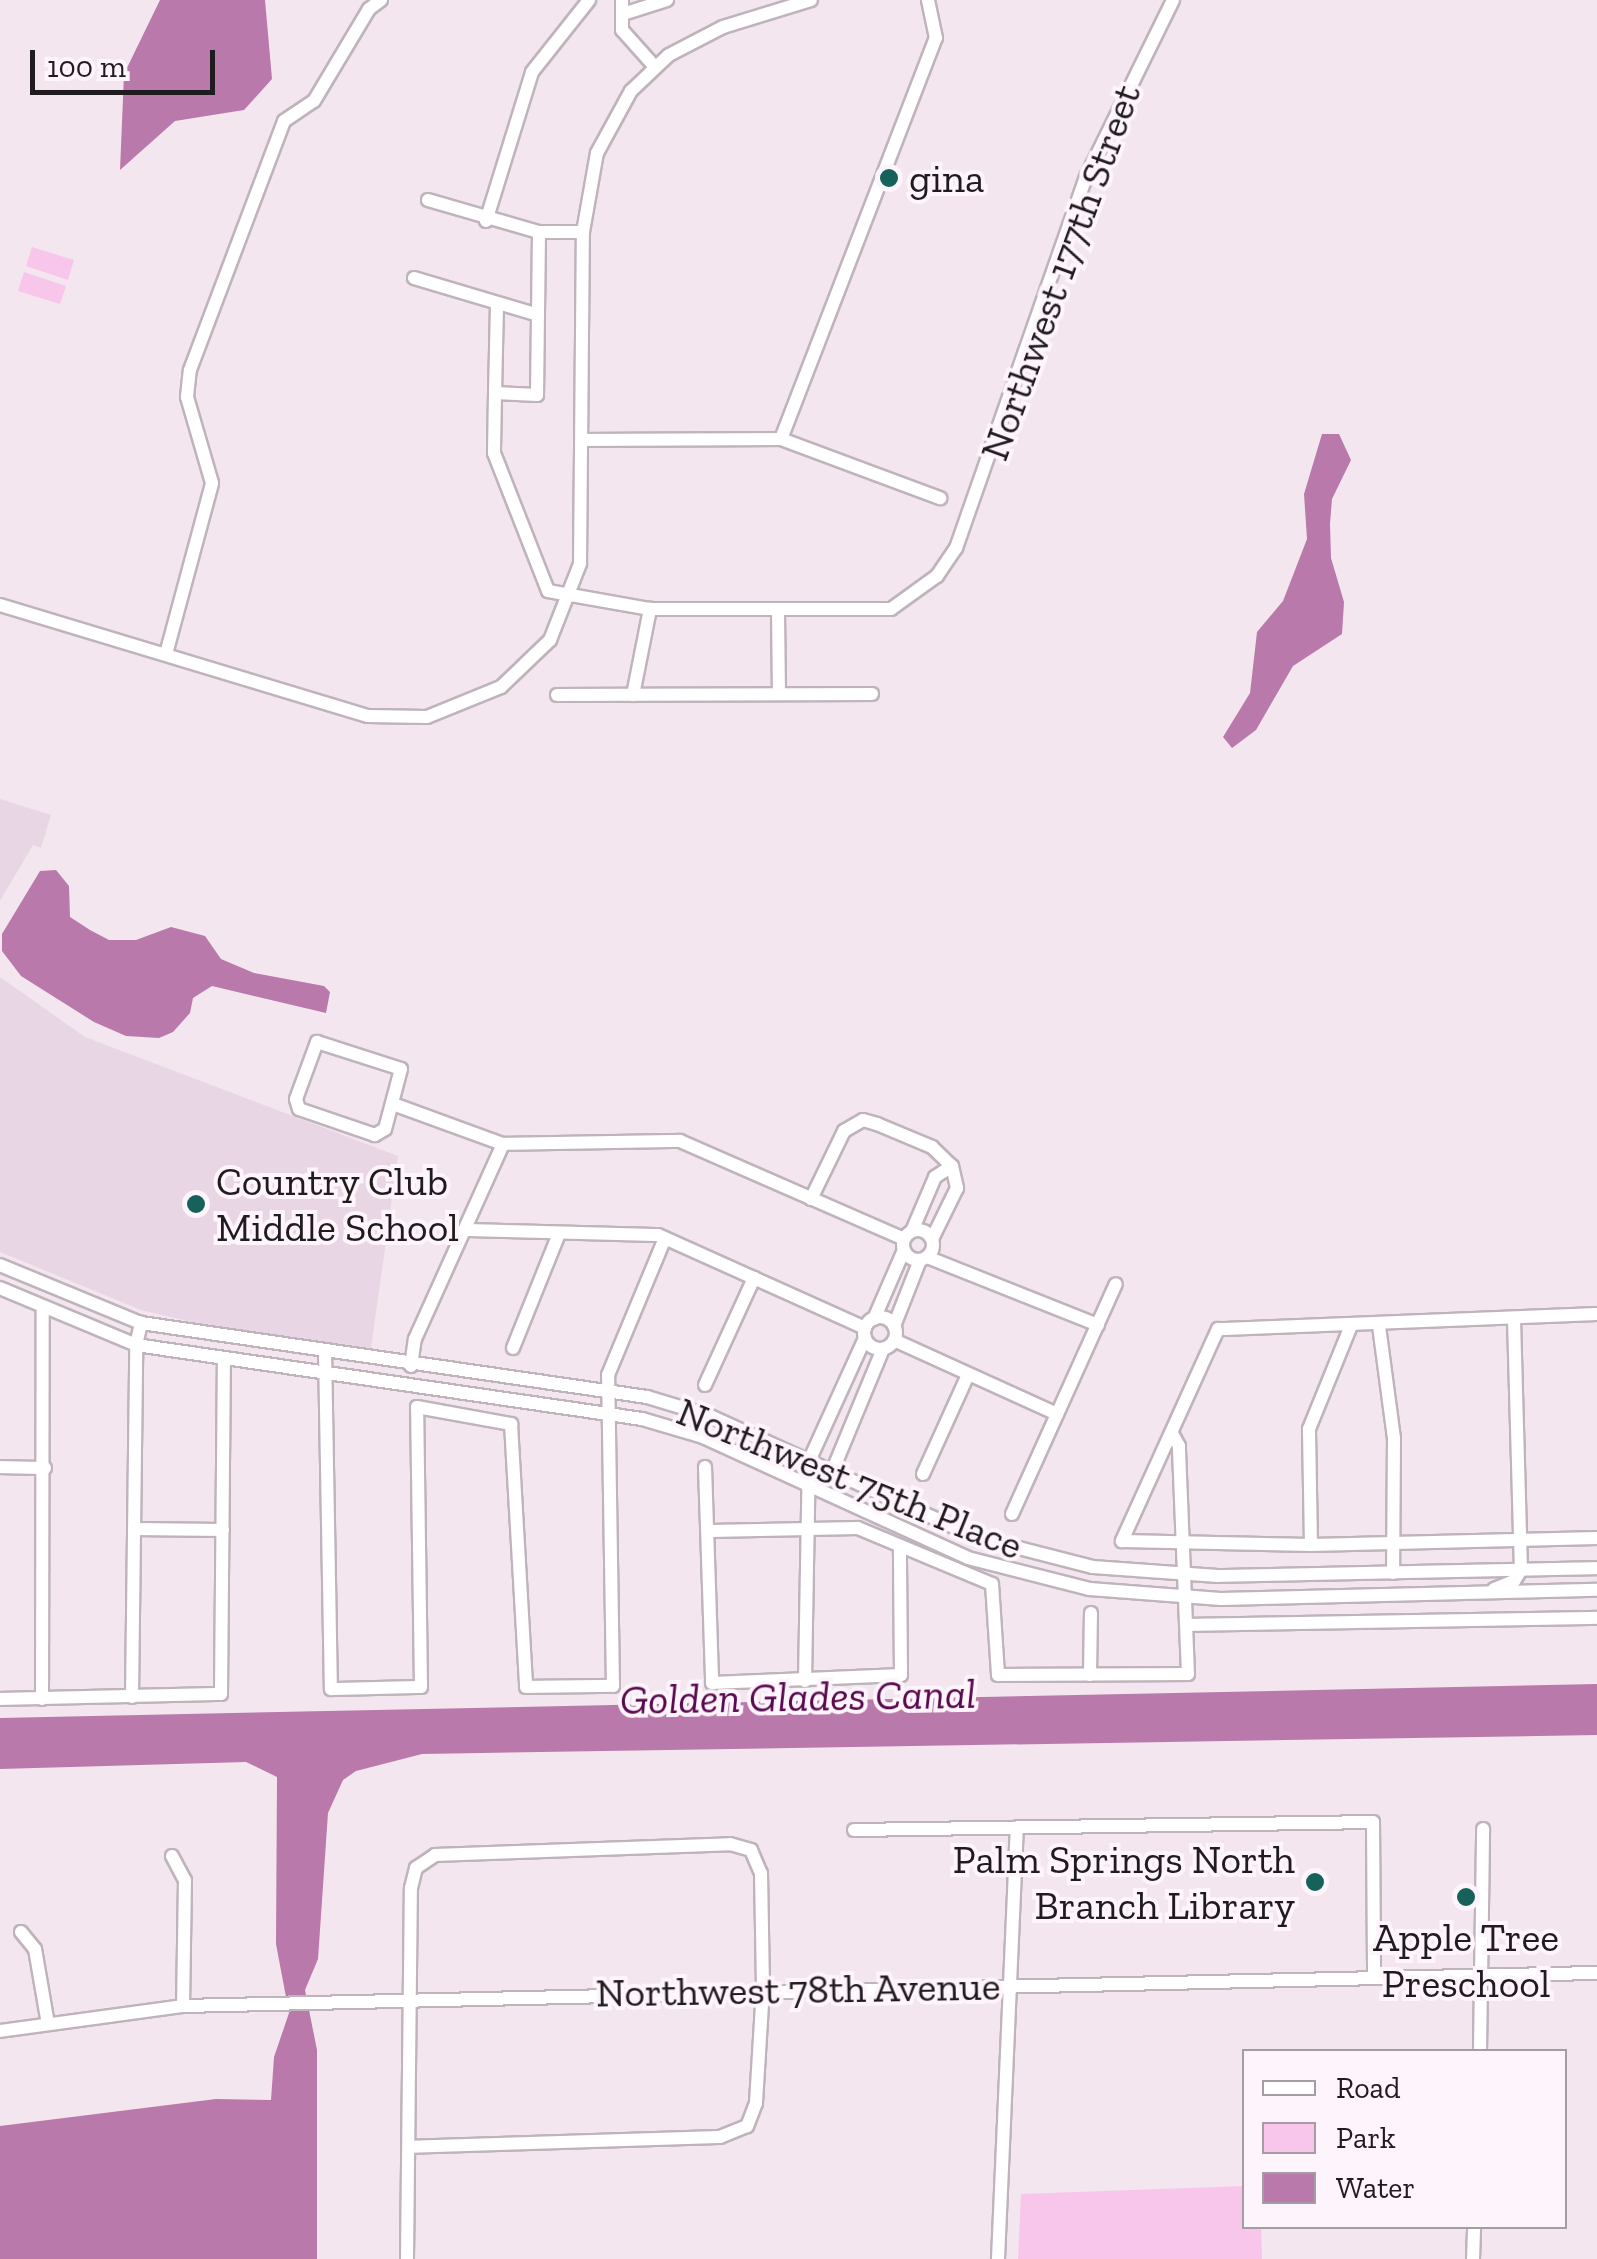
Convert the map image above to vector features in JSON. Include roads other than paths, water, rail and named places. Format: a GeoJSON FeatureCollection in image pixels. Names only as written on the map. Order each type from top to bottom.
{"type":"FeatureCollection","features":[{"type":"Feature","properties":{"kind":"street"},"geometry":{"type":"LineString","coordinates":[[166,654],[212,484],[188,397],[190,370],[284,121],[314,101],[369,9],[381,0]]}},
{"type":"Feature","properties":{"kind":"street"},"geometry":{"type":"LineString","coordinates":[[486,221],[532,72],[589,0]]}},
{"type":"Feature","properties":{"kind":"street"},"geometry":{"type":"LineString","coordinates":[[655,67],[622,30],[624,7],[667,0]]}},
{"type":"Feature","properties":{"kind":"street"},"geometry":{"type":"LineString","coordinates":[[0,605],[327,705],[400,719],[450,711],[501,687],[550,640],[571,597],[580,564],[583,232],[597,152],[623,103],[655,67],[702,36],[795,2],[811,0]]}},
{"type":"Feature","properties":{"kind":"street"},"geometry":{"type":"LineString","coordinates":[[781,438],[933,45],[928,0]]}},
{"type":"Feature","properties":{"kind":"street","name":"Northwest 177th Street"},"geometry":{"type":"LineString","coordinates":[[778,612],[891,609],[937,576],[956,548],[1086,177],[1174,0]]}},
{"type":"Feature","properties":{"kind":"street"},"geometry":{"type":"LineString","coordinates":[[428,200],[486,221],[539,232],[583,232]]}},
{"type":"Feature","properties":{"kind":"street"},"geometry":{"type":"LineString","coordinates":[[494,393],[537,395],[539,232]]}},
{"type":"Feature","properties":{"kind":"street"},"geometry":{"type":"LineString","coordinates":[[414,278],[538,315]]}},
{"type":"Feature","properties":{"kind":"street"},"geometry":{"type":"LineString","coordinates":[[497,304],[494,452],[538,579],[548,591],[650,609],[778,612],[779,694]]}},
{"type":"Feature","properties":{"kind":"street"},"geometry":{"type":"LineString","coordinates":[[583,440],[781,438],[940,498]]}},
{"type":"Feature","properties":{"kind":"street"},"geometry":{"type":"LineString","coordinates":[[633,695],[650,609]]}},
{"type":"Feature","properties":{"kind":"street"},"geometry":{"type":"LineString","coordinates":[[557,695],[872,694]]}},
{"type":"Feature","properties":{"kind":"street"},"geometry":{"type":"LineString","coordinates":[[322,1042],[399,1066],[393,1104],[385,1130],[375,1135],[298,1109],[313,1046],[322,1042]]}},
{"type":"Feature","properties":{"kind":"street"},"geometry":{"type":"LineString","coordinates":[[393,1104],[503,1144],[680,1142],[907,1240],[924,1259],[1098,1325]]}},
{"type":"Feature","properties":{"kind":"street"},"geometry":{"type":"LineString","coordinates":[[810,1486],[832,1472],[956,1188],[952,1166],[932,1146],[863,1120],[852,1122],[811,1199]]}},
{"type":"Feature","properties":{"kind":"street"},"geometry":{"type":"LineString","coordinates":[[410,1366],[415,1339],[503,1144]]}},
{"type":"Feature","properties":{"kind":"street"},"geometry":{"type":"LineString","coordinates":[[805,1680],[809,1461],[935,1177],[952,1166]]}},
{"type":"Feature","properties":{"kind":"street"},"geometry":{"type":"LineString","coordinates":[[465,1230],[664,1238],[1057,1414]]}},
{"type":"Feature","properties":{"kind":"street"},"geometry":{"type":"LineString","coordinates":[[513,1348],[558,1236]]}},
{"type":"Feature","properties":{"kind":"street"},"geometry":{"type":"LineString","coordinates":[[325,1351],[322,1373],[330,1688],[421,1687],[418,1407],[510,1424],[526,1687],[613,1686],[608,1388],[664,1238]]}},
{"type":"Feature","properties":{"kind":"street"},"geometry":{"type":"LineString","coordinates":[[907,1240],[932,1239]]}},
{"type":"Feature","properties":{"kind":"street","name":"Northwest 75th Place"},"geometry":{"type":"LineString","coordinates":[[0,1265],[142,1323],[410,1366],[608,1388],[710,1416],[1016,1550],[1093,1567],[1186,1576],[1597,1568]]}},
{"type":"Feature","properties":{"kind":"street"},"geometry":{"type":"LineString","coordinates":[[705,1385],[754,1278]]}},
{"type":"Feature","properties":{"kind":"street"},"geometry":{"type":"LineString","coordinates":[[1012,1514],[1116,1284]]}},
{"type":"Feature","properties":{"kind":"street","name":"Northwest 75th Place"},"geometry":{"type":"LineString","coordinates":[[0,1288],[43,1310],[136,1345],[608,1412],[702,1437],[1010,1572],[1090,1590],[1186,1598],[1597,1590]]}},
{"type":"Feature","properties":{"kind":"street"},"geometry":{"type":"LineString","coordinates":[[42,1699],[43,1310]]}},
{"type":"Feature","properties":{"kind":"street"},"geometry":{"type":"LineString","coordinates":[[1597,1314],[1350,1328],[1218,1330],[1122,1540],[1311,1546],[1597,1538]]}},
{"type":"Feature","properties":{"kind":"street"},"geometry":{"type":"LineString","coordinates":[[1484,1592],[1514,1580],[1521,1570],[1514,1318]]}},
{"type":"Feature","properties":{"kind":"street"},"geometry":{"type":"LineString","coordinates":[[132,1696],[136,1345],[142,1323]]}},
{"type":"Feature","properties":{"kind":"street"},"geometry":{"type":"LineString","coordinates":[[1379,1326],[1394,1438],[1393,1572]]}},
{"type":"Feature","properties":{"kind":"street"},"geometry":{"type":"LineString","coordinates":[[868,1328],[890,1338]]}},
{"type":"Feature","properties":{"kind":"street"},"geometry":{"type":"LineString","coordinates":[[1311,1546],[1309,1429],[1350,1328]]}},
{"type":"Feature","properties":{"kind":"street"},"geometry":{"type":"LineString","coordinates":[[0,1700],[222,1694],[224,1360]]}},
{"type":"Feature","properties":{"kind":"street"},"geometry":{"type":"LineString","coordinates":[[922,1474],[968,1374]]}},
{"type":"Feature","properties":{"kind":"street"},"geometry":{"type":"LineString","coordinates":[[710,1532],[858,1528],[992,1584],[998,1675],[1188,1674],[1185,1545],[1173,1435]]}},
{"type":"Feature","properties":{"kind":"street"},"geometry":{"type":"LineString","coordinates":[[705,1467],[712,1683],[901,1675],[900,1548]]}},
{"type":"Feature","properties":{"kind":"street"},"geometry":{"type":"LineString","coordinates":[[0,1468],[45,1468]]}},
{"type":"Feature","properties":{"kind":"street"},"geometry":{"type":"LineString","coordinates":[[134,1530],[223,1530]]}},
{"type":"Feature","properties":{"kind":"street"},"geometry":{"type":"LineString","coordinates":[[1090,1675],[1091,1612]]}},
{"type":"Feature","properties":{"kind":"street"},"geometry":{"type":"LineString","coordinates":[[1189,1625],[1597,1618]]}},
{"type":"Feature","properties":{"kind":"street"},"geometry":{"type":"LineString","coordinates":[[854,1830],[1374,1822],[1374,1976]]}},
{"type":"Feature","properties":{"kind":"street"},"geometry":{"type":"LineString","coordinates":[[998,2259],[1017,1828]]}},
{"type":"Feature","properties":{"kind":"street"},"geometry":{"type":"LineString","coordinates":[[1480,2049],[1483,1829]]}},
{"type":"Feature","properties":{"kind":"street"},"geometry":{"type":"LineString","coordinates":[[407,2259],[416,1868],[435,1855],[730,1844],[751,1850],[762,1873],[763,1988],[756,2102],[747,2126],[720,2137],[410,2147]]}},
{"type":"Feature","properties":{"kind":"street"},"geometry":{"type":"LineString","coordinates":[[172,1856],[185,1880],[183,2006]]}},
{"type":"Feature","properties":{"kind":"street"},"geometry":{"type":"LineString","coordinates":[[21,1932],[35,1949],[48,2024]]}},
{"type":"Feature","properties":{"kind":"street","name":"Northwest 78th Avenue"},"geometry":{"type":"LineString","coordinates":[[0,2031],[183,2006],[763,1988],[1597,1972]]}},
{"type":"Feature","properties":{"kind":"street"},"geometry":{"type":"LineString","coordinates":[[1473,2259],[1474,2229]]}},
{"type":"Feature","properties":{"kind":"water"},"geometry":{"type":"Polygon","coordinates":[[[160,0],[265,0],[272,79],[244,110],[175,121],[120,170],[124,74],[160,0]]]}},
{"type":"Feature","properties":{"kind":"water"},"geometry":{"type":"Polygon","coordinates":[[[1322,434],[1339,434],[1351,460],[1332,499],[1330,524],[1331,558],[1344,602],[1342,634],[1293,666],[1256,730],[1232,748],[1223,737],[1250,693],[1257,632],[1283,601],[1307,539],[1304,494],[1322,434]]]}},
{"type":"Feature","properties":{"kind":"water"},"geometry":{"type":"Polygon","coordinates":[[[56,870],[69,886],[70,917],[90,930],[109,940],[136,940],[171,927],[205,936],[221,959],[254,973],[324,986],[330,992],[326,1013],[212,986],[193,998],[190,1013],[173,1032],[159,1038],[126,1036],[94,1022],[21,976],[2,951],[2,934],[40,871],[56,870]]]}},
{"type":"Feature","properties":{"kind":"water"},"geometry":{"type":"Polygon","coordinates":[[[1597,1684],[1597,1735],[422,1754],[356,1771],[343,1780],[328,1813],[318,1959],[305,1990],[317,2050],[317,2259],[0,2259],[0,2126],[216,2099],[271,2100],[274,2057],[289,2013],[276,1944],[277,1777],[246,1762],[0,1769],[0,1718],[1597,1684]]]}},
{"type":"Feature","properties":{"kind":"place","name":"gina"},"geometry":{"type":"Point","coordinates":[889,178]}},
{"type":"Feature","properties":{"kind":"place","name":"Country Club Middle School"},"geometry":{"type":"Point","coordinates":[196,1204]}},
{"type":"Feature","properties":{"kind":"place","name":"Palm Springs North Branch Library"},"geometry":{"type":"Point","coordinates":[1315,1882]}},
{"type":"Feature","properties":{"kind":"place","name":"Apple Tree Preschool"},"geometry":{"type":"Point","coordinates":[1466,1897]}},
{"type":"Feature","properties":{"kind":"water label","name":"Golden Glades Canal"},"geometry":{"type":"Point","coordinates":[798,1697]}}]}
